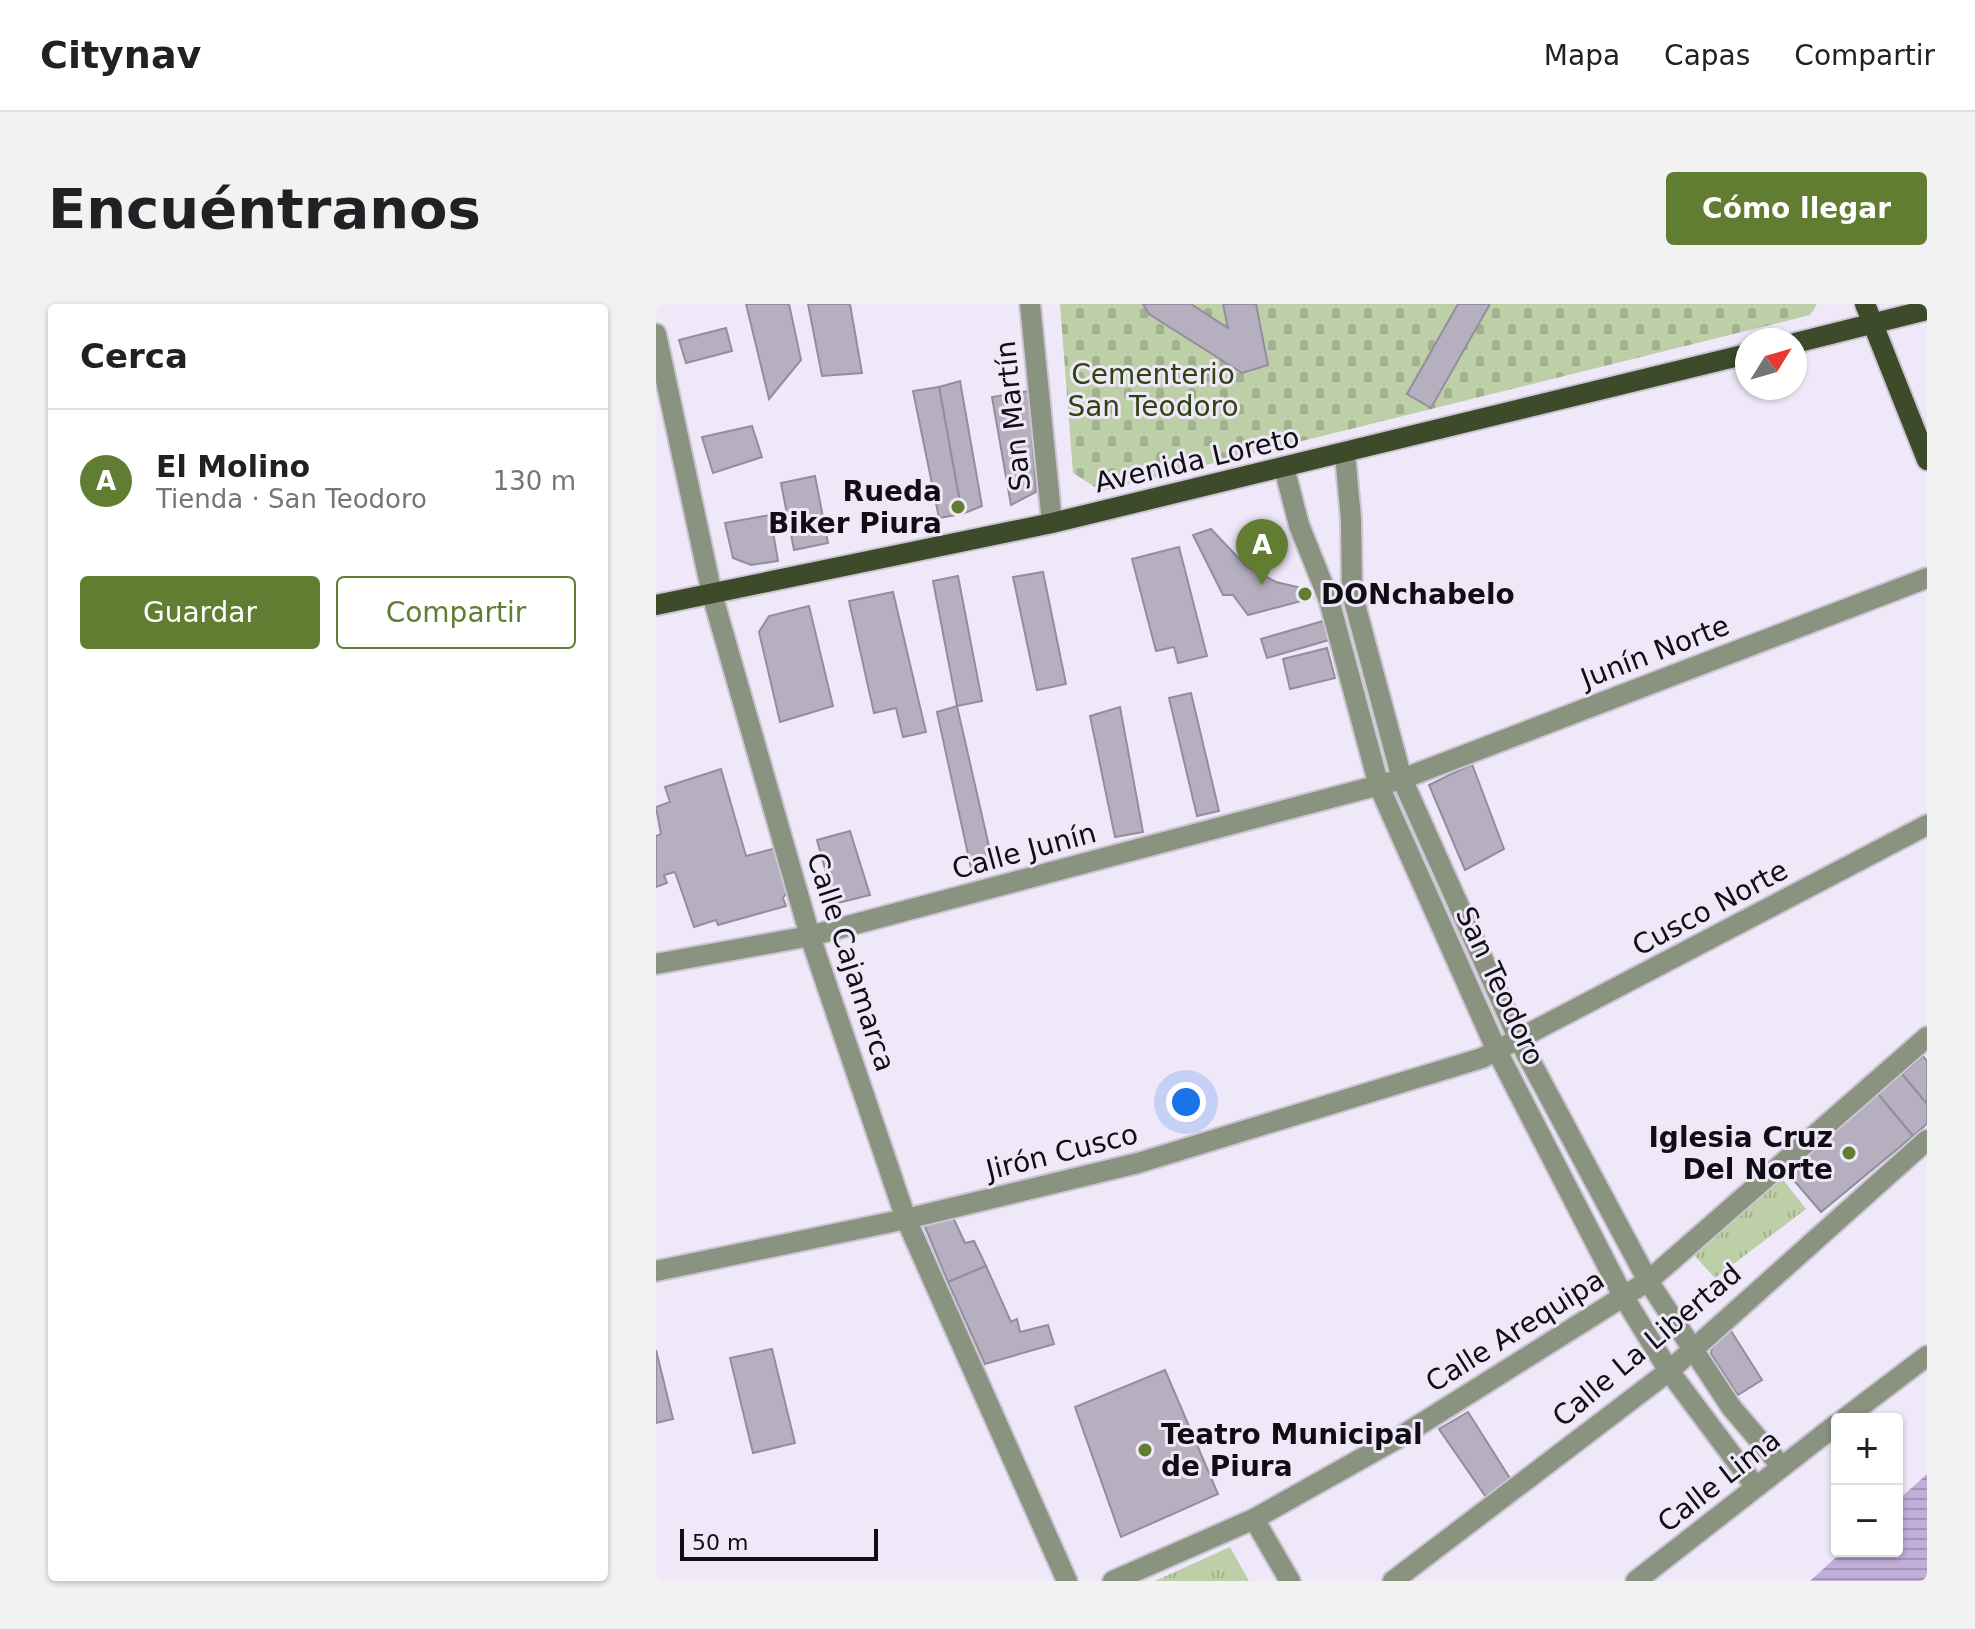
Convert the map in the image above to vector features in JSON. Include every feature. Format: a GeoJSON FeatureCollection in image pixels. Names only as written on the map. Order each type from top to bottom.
{"type":"FeatureCollection","features":[{"type":"Feature","properties":{"kind":"main road"},"geometry":{"type":"LineString","coordinates":[[1807,338],[1868,314],[1927,310],[1925,304]]}},
{"type":"Feature","properties":{"kind":"main road"},"geometry":{"type":"LineString","coordinates":[[1868,314],[1927,460]]}},
{"type":"Feature","properties":{"kind":"main road","name":"Avenida Loreto"},"geometry":{"type":"LineString","coordinates":[[656,605],[1052,523],[1735,357]]}},
{"type":"Feature","properties":{"kind":"street","name":"San Martín"},"geometry":{"type":"LineString","coordinates":[[1030,304],[1052,523]]}},
{"type":"Feature","properties":{"kind":"street","name":"Calle Cajamarca"},"geometry":{"type":"LineString","coordinates":[[656,334],[712,594],[810,936],[906,1219],[1067,1581]]}},
{"type":"Feature","properties":{"kind":"street","name":"San Teodoro"},"geometry":{"type":"LineString","coordinates":[[1345,454],[1351,519],[1352,593],[1402,779],[1519,1040],[1648,1281],[1731,1407],[1782,1467]]}},
{"type":"Feature","properties":{"kind":"street","name":"San Teodoro"},"geometry":{"type":"LineString","coordinates":[[1284,467],[1299,525],[1329,600],[1379,786],[1497,1051],[1623,1296],[1669,1371],[1755,1486]]}},
{"type":"Feature","properties":{"kind":"street","name":"Junín Norte"},"geometry":{"type":"LineString","coordinates":[[1402,779],[1927,578]]}},
{"type":"Feature","properties":{"kind":"street","name":"Calle Junín"},"geometry":{"type":"LineString","coordinates":[[656,964],[810,936],[1402,779]]}},
{"type":"Feature","properties":{"kind":"street","name":"Cusco Norte"},"geometry":{"type":"LineString","coordinates":[[1519,1040],[1927,825]]}},
{"type":"Feature","properties":{"kind":"street","name":"Calle Arequipa"},"geometry":{"type":"LineString","coordinates":[[1113,1581],[1254,1519],[1400,1437],[1648,1281],[1927,1037]]}},
{"type":"Feature","properties":{"kind":"street","name":"Jirón Cusco"},"geometry":{"type":"LineString","coordinates":[[656,1271],[906,1219],[1138,1163],[1497,1051],[1519,1040]]}},
{"type":"Feature","properties":{"kind":"street","name":"Calle La Libertad"},"geometry":{"type":"LineString","coordinates":[[1393,1581],[1669,1371],[1927,1140]]}},
{"type":"Feature","properties":{"kind":"street"},"geometry":{"type":"LineString","coordinates":[[1852,1413],[1927,1356]]}},
{"type":"Feature","properties":{"kind":"street","name":"Calle Lima"},"geometry":{"type":"LineString","coordinates":[[1636,1581],[1831,1429]]}},
{"type":"Feature","properties":{"kind":"street"},"geometry":{"type":"LineString","coordinates":[[1254,1519],[1290,1581]]}},
{"type":"Feature","properties":{"kind":"green space","name":"Cementerio San Teodoro"},"geometry":{"type":"Polygon","coordinates":[[[1060,304],[1817,304],[1810,315],[1758,328],[1735,328],[1735,334],[1101,491],[1073,473],[1060,304]]]}},
{"type":"Feature","properties":{"kind":"green space"},"geometry":{"type":"Polygon","coordinates":[[[1781,1177],[1806,1209],[1715,1278],[1692,1253],[1781,1177]]]}},
{"type":"Feature","properties":{"kind":"green space"},"geometry":{"type":"Polygon","coordinates":[[[1230,1547],[1249,1581],[1155,1581],[1230,1547]]]}},
{"type":"Feature","properties":{"kind":"shaded area"},"geometry":{"type":"Polygon","coordinates":[[[1927,1474],[1927,1581],[1810,1581],[1836,1557],[1903,1557],[1903,1496],[1927,1474]]]}},
{"type":"Feature","properties":{"kind":"building"},"geometry":{"type":"Polygon","coordinates":[[[746,304],[789,304],[801,360],[769,399],[746,304]]]}},
{"type":"Feature","properties":{"kind":"building"},"geometry":{"type":"Polygon","coordinates":[[[808,304],[850,304],[862,373],[822,376],[808,304]]]}},
{"type":"Feature","properties":{"kind":"building"},"geometry":{"type":"Polygon","coordinates":[[[1143,304],[1191,304],[1228,328],[1223,304],[1256,304],[1268,365],[1242,373],[1149,314],[1143,304]]]}},
{"type":"Feature","properties":{"kind":"building"},"geometry":{"type":"Polygon","coordinates":[[[1458,304],[1490,304],[1431,408],[1407,394],[1458,304]]]}},
{"type":"Feature","properties":{"kind":"building"},"geometry":{"type":"Polygon","coordinates":[[[726,328],[732,351],[686,363],[679,340],[726,328]]]}},
{"type":"Feature","properties":{"kind":"building"},"geometry":{"type":"Polygon","coordinates":[[[960,381],[982,506],[962,514],[939,387],[960,381]]]}},
{"type":"Feature","properties":{"kind":"building"},"geometry":{"type":"Polygon","coordinates":[[[939,387],[962,514],[939,518],[913,391],[939,387]]]}},
{"type":"Feature","properties":{"kind":"building"},"geometry":{"type":"Polygon","coordinates":[[[1029,391],[1036,492],[1011,505],[992,397],[1029,391]]]}},
{"type":"Feature","properties":{"kind":"building"},"geometry":{"type":"Polygon","coordinates":[[[752,426],[762,457],[713,473],[702,437],[752,426]]]}},
{"type":"Feature","properties":{"kind":"building"},"geometry":{"type":"Polygon","coordinates":[[[815,476],[828,543],[794,550],[781,483],[815,476]]]}},
{"type":"Feature","properties":{"kind":"building"},"geometry":{"type":"Polygon","coordinates":[[[770,515],[778,561],[751,565],[733,558],[725,523],[770,515]]]}},
{"type":"Feature","properties":{"kind":"building"},"geometry":{"type":"Polygon","coordinates":[[[1211,529],[1246,566],[1276,582],[1310,590],[1313,598],[1248,615],[1233,595],[1223,595],[1193,535],[1211,529]]]}},
{"type":"Feature","properties":{"kind":"building"},"geometry":{"type":"Polygon","coordinates":[[[1179,547],[1207,656],[1178,663],[1174,647],[1156,651],[1132,559],[1179,547]]]}},
{"type":"Feature","properties":{"kind":"building"},"geometry":{"type":"Polygon","coordinates":[[[1043,572],[1066,684],[1037,690],[1013,577],[1043,572]]]}},
{"type":"Feature","properties":{"kind":"building"},"geometry":{"type":"Polygon","coordinates":[[[958,576],[982,701],[957,706],[933,581],[958,576]]]}},
{"type":"Feature","properties":{"kind":"building"},"geometry":{"type":"Polygon","coordinates":[[[893,592],[926,732],[903,737],[896,708],[874,713],[849,601],[893,592]]]}},
{"type":"Feature","properties":{"kind":"building"},"geometry":{"type":"Polygon","coordinates":[[[809,606],[833,706],[780,722],[759,632],[769,616],[809,606]]]}},
{"type":"Feature","properties":{"kind":"building"},"geometry":{"type":"Polygon","coordinates":[[[1323,621],[1329,640],[1267,658],[1261,639],[1323,621]]]}},
{"type":"Feature","properties":{"kind":"building"},"geometry":{"type":"Polygon","coordinates":[[[1327,648],[1335,678],[1290,689],[1283,659],[1327,648]]]}},
{"type":"Feature","properties":{"kind":"building"},"geometry":{"type":"Polygon","coordinates":[[[1191,693],[1219,811],[1197,816],[1169,698],[1191,693]]]}},
{"type":"Feature","properties":{"kind":"building"},"geometry":{"type":"Polygon","coordinates":[[[957,706],[993,864],[971,868],[937,712],[957,706]]]}},
{"type":"Feature","properties":{"kind":"building"},"geometry":{"type":"Polygon","coordinates":[[[1120,707],[1143,832],[1115,837],[1090,716],[1120,707]]]}},
{"type":"Feature","properties":{"kind":"building"},"geometry":{"type":"Polygon","coordinates":[[[1472,764],[1504,849],[1465,870],[1429,785],[1472,764]]]}},
{"type":"Feature","properties":{"kind":"building"},"geometry":{"type":"Polygon","coordinates":[[[721,769],[746,856],[780,847],[791,885],[783,898],[786,906],[718,925],[716,920],[694,927],[675,872],[664,875],[667,883],[656,887],[656,836],[661,834],[656,807],[670,802],[665,787],[721,769]]]}},
{"type":"Feature","properties":{"kind":"building"},"geometry":{"type":"Polygon","coordinates":[[[850,831],[870,895],[838,903],[834,901],[817,840],[850,831]]]}},
{"type":"Feature","properties":{"kind":"building"},"geometry":{"type":"Polygon","coordinates":[[[1923,1056],[1927,1061],[1927,1104],[1902,1074],[1923,1056]]]}},
{"type":"Feature","properties":{"kind":"building"},"geometry":{"type":"Polygon","coordinates":[[[1902,1074],[1927,1104],[1927,1124],[1913,1136],[1878,1094],[1902,1074]]]}},
{"type":"Feature","properties":{"kind":"building","name":"Iglesia Cruz Del Norte"},"geometry":{"type":"Polygon","coordinates":[[[1878,1094],[1913,1136],[1821,1212],[1786,1171],[1878,1094]]]}},
{"type":"Feature","properties":{"kind":"building"},"geometry":{"type":"Polygon","coordinates":[[[951,1213],[965,1243],[974,1241],[986,1266],[948,1282],[923,1222],[951,1213]]]}},
{"type":"Feature","properties":{"kind":"building"},"geometry":{"type":"Polygon","coordinates":[[[986,1266],[1011,1322],[1017,1319],[1020,1332],[1048,1325],[1054,1344],[985,1364],[948,1282],[986,1266]]]}},
{"type":"Feature","properties":{"kind":"building"},"geometry":{"type":"Polygon","coordinates":[[[1726,1323],[1762,1380],[1738,1395],[1711,1354],[1714,1332],[1726,1323]]]}},
{"type":"Feature","properties":{"kind":"building"},"geometry":{"type":"Polygon","coordinates":[[[772,1349],[795,1443],[753,1453],[730,1358],[772,1349]]]}},
{"type":"Feature","properties":{"kind":"building"},"geometry":{"type":"Polygon","coordinates":[[[656,1350],[673,1419],[656,1423],[656,1350]]]}},
{"type":"Feature","properties":{"kind":"building","name":"Teatro Municipal de Piura"},"geometry":{"type":"Polygon","coordinates":[[[1165,1370],[1218,1494],[1121,1537],[1075,1407],[1165,1370]]]}},
{"type":"Feature","properties":{"kind":"building"},"geometry":{"type":"Polygon","coordinates":[[[1468,1412],[1511,1480],[1486,1497],[1439,1429],[1468,1412]]]}},
{"type":"Feature","properties":{"kind":"place","name":"Rueda Biker Piura"},"geometry":{"type":"Point","coordinates":[958,507]}},
{"type":"Feature","properties":{"kind":"place","name":"El Molino"},"geometry":{"type":"Point","coordinates":[1262,585]}},
{"type":"Feature","properties":{"kind":"place","name":"DONchabelo"},"geometry":{"type":"Point","coordinates":[1305,594]}},
{"type":"Feature","properties":{"kind":"place","name":"Iglesia Cruz Del Norte"},"geometry":{"type":"Point","coordinates":[1849,1153]}},
{"type":"Feature","properties":{"kind":"place","name":"Teatro Municipal de Piura"},"geometry":{"type":"Point","coordinates":[1145,1450]}}]}
